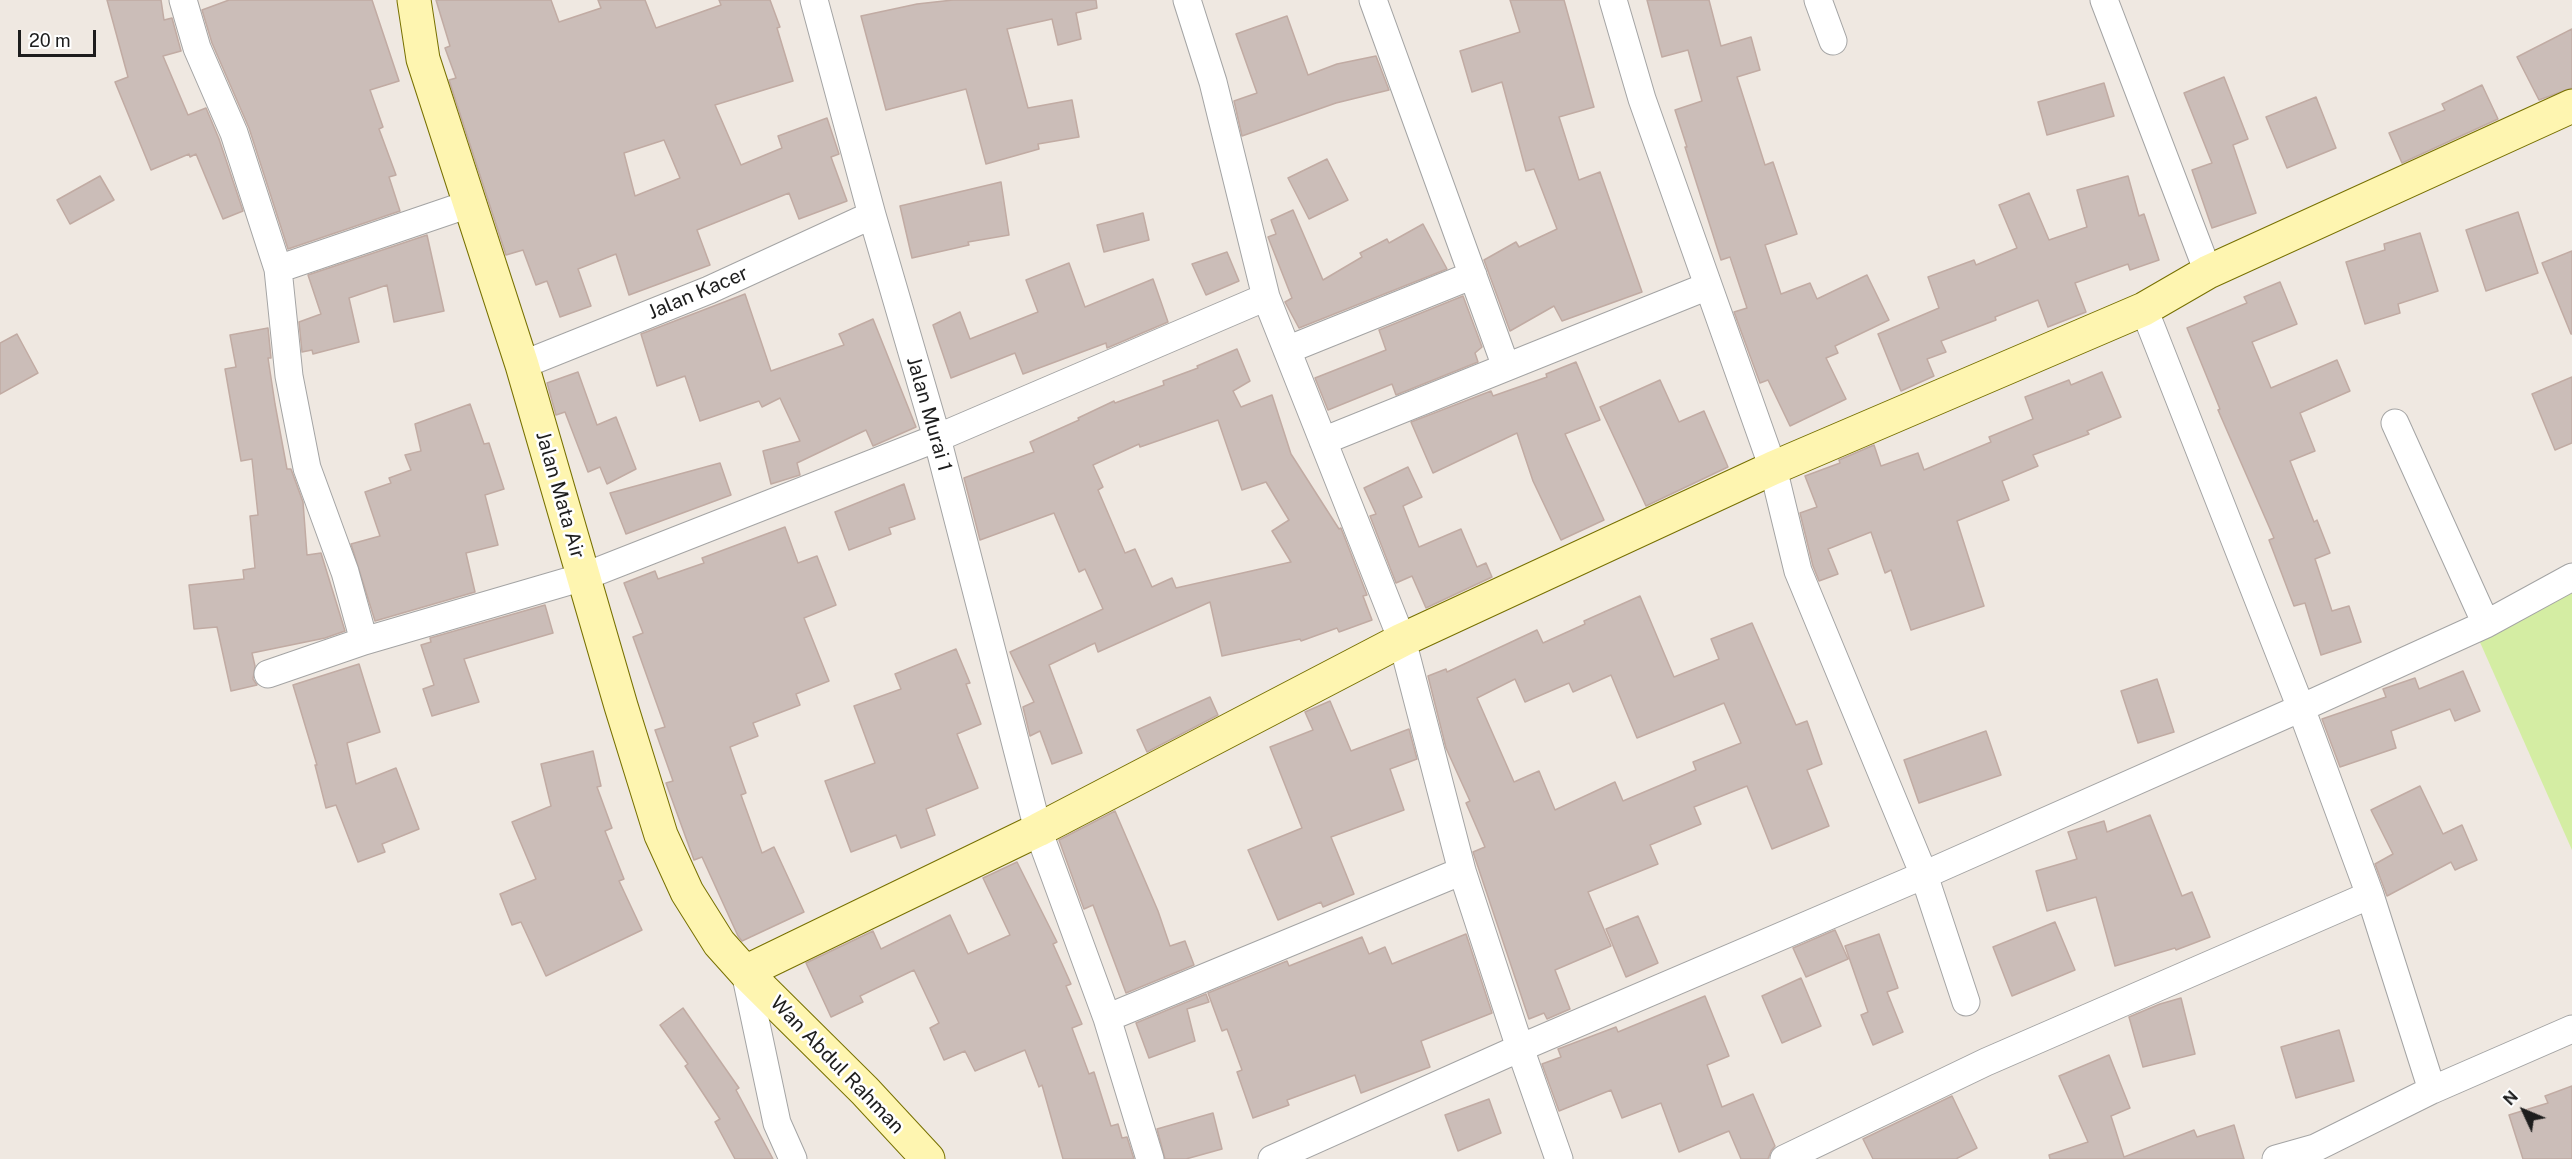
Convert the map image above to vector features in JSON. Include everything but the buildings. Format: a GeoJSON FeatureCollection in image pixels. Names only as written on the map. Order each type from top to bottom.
{"type":"FeatureCollection","features":[{"type":"Feature","properties":{"kind":"street"},"geometry":{"type":"LineString","coordinates":[[183,0],[197,48],[234,133],[278,268],[289,376],[307,468],[345,572],[364,641]]}},
{"type":"Feature","properties":{"kind":"street","name":"Jalan Mata Air"},"geometry":{"type":"LineString","coordinates":[[414,0],[423,59],[522,365],[661,835],[687,892],[719,943],[746,972]]}},
{"type":"Feature","properties":{"kind":"street","name":"Jalan Murai 1"},"geometry":{"type":"LineString","coordinates":[[814,0],[872,215],[937,438],[1038,830],[1107,1018],[1150,1159]]}},
{"type":"Feature","properties":{"kind":"street"},"geometry":{"type":"LineString","coordinates":[[1187,0],[1213,82],[1266,297],[1402,640],[1462,871],[1559,1159]]}},
{"type":"Feature","properties":{"kind":"street"},"geometry":{"type":"LineString","coordinates":[[1373,0],[1506,367]]}},
{"type":"Feature","properties":{"kind":"street"},"geometry":{"type":"LineString","coordinates":[[1613,0],[1642,99],[1773,468],[1798,571],[1924,875],[1966,1002]]}},
{"type":"Feature","properties":{"kind":"street"},"geometry":{"type":"LineString","coordinates":[[1818,0],[1833,41]]}},
{"type":"Feature","properties":{"kind":"street"},"geometry":{"type":"LineString","coordinates":[[2104,0],[2208,272]]}},
{"type":"Feature","properties":{"kind":"street"},"geometry":{"type":"LineString","coordinates":[[793,1159],[777,1123],[746,972],[1038,830],[1402,640],[1773,468],[2144,309],[2208,272],[2572,106]]}},
{"type":"Feature","properties":{"kind":"street"},"geometry":{"type":"LineString","coordinates":[[278,268],[469,204]]}},
{"type":"Feature","properties":{"kind":"street","name":"Jalan Kacer"},"geometry":{"type":"LineString","coordinates":[[522,365],[709,290],[872,215]]}},
{"type":"Feature","properties":{"kind":"street"},"geometry":{"type":"LineString","coordinates":[[1287,350],[1473,275]]}},
{"type":"Feature","properties":{"kind":"street"},"geometry":{"type":"LineString","coordinates":[[1323,441],[1708,286]]}},
{"type":"Feature","properties":{"kind":"street"},"geometry":{"type":"LineString","coordinates":[[268,674],[364,641],[583,577],[937,438],[1266,297]]}},
{"type":"Feature","properties":{"kind":"street"},"geometry":{"type":"LineString","coordinates":[[2144,309],[2301,708],[2370,895],[2432,1090]]}},
{"type":"Feature","properties":{"kind":"street"},"geometry":{"type":"LineString","coordinates":[[2394,423],[2486,624]]}},
{"type":"Feature","properties":{"kind":"street"},"geometry":{"type":"LineString","coordinates":[[1272,1159],[1520,1048],[1924,875],[2301,708],[2486,624],[2572,577]]}},
{"type":"Feature","properties":{"kind":"street"},"geometry":{"type":"LineString","coordinates":[[1107,1018],[1462,871]]}},
{"type":"Feature","properties":{"kind":"street"},"geometry":{"type":"LineString","coordinates":[[1784,1159],[1986,1062],[2370,895]]}},
{"type":"Feature","properties":{"kind":"street","name":"Wan Abdul Rahman"},"geometry":{"type":"LineString","coordinates":[[746,972],[865,1091],[928,1159]]}},
{"type":"Feature","properties":{"kind":"street"},"geometry":{"type":"LineString","coordinates":[[2276,1159],[2315,1148],[2432,1090],[2572,1029]]}},
{"type":"Feature","properties":{"kind":"green space"},"geometry":{"type":"Polygon","coordinates":[[[2572,590],[2572,850],[2479,640],[2572,590]]]}}]}
